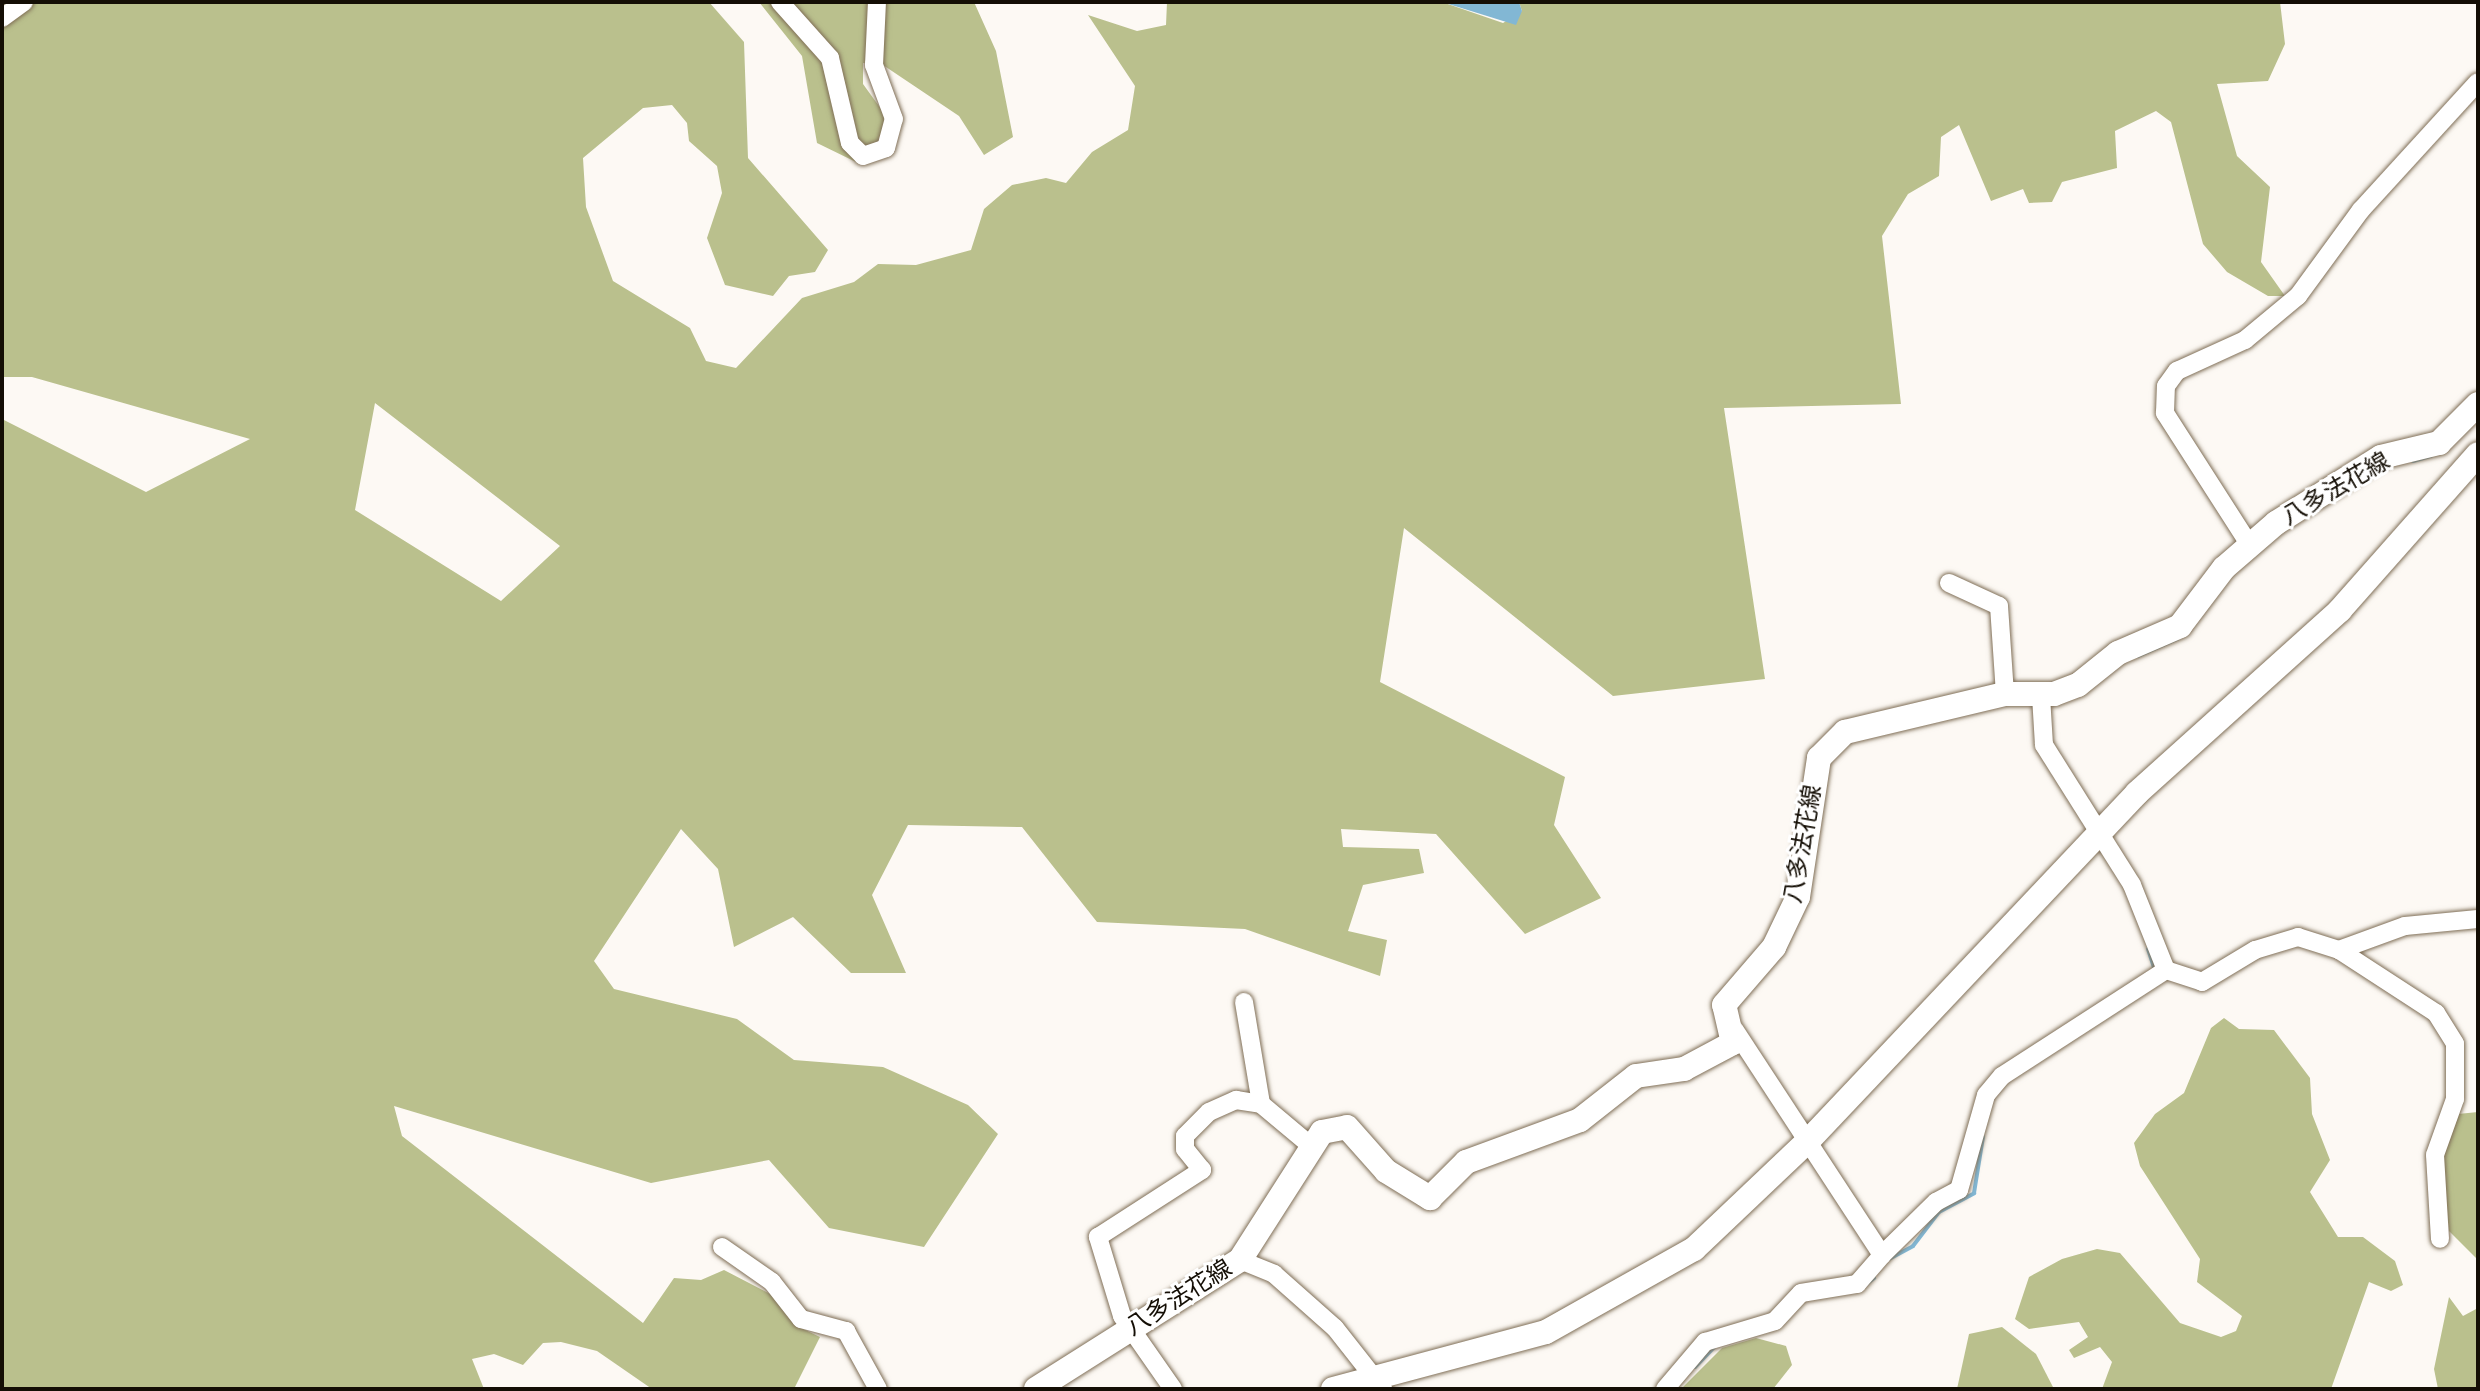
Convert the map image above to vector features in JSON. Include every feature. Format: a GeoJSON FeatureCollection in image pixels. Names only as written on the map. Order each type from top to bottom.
{"type":"FeatureCollection","features":[{"type":"Feature","properties":{"kind":"main road","name":"八多法花線"},"geometry":{"type":"LineString","coordinates":[[1735,1030],[1724,1005],[1729,990],[1774,947],[1798,897],[1819,758],[1845,732],[2005,694],[2041,696],[2078,685],[2118,653],[2180,626],[2249,544],[2381,457],[2439,443],[2478,404]]}},
{"type":"Feature","properties":{"kind":"main road"},"geometry":{"type":"LineString","coordinates":[[1333,1389],[1380,1385],[1546,1332],[1610,1302],[1694,1249],[1809,1140],[2100,830],[2340,610],[2478,454]]}},
{"type":"Feature","properties":{"kind":"main road"},"geometry":{"type":"LineString","coordinates":[[1310,1145],[1322,1132],[1347,1127],[1386,1171],[1430,1198],[1466,1162],[1580,1120],[1636,1076],[1684,1069],[1733,1043],[1735,1030]]}},
{"type":"Feature","properties":{"kind":"main road","name":"八多法花線"},"geometry":{"type":"LineString","coordinates":[[1036,1389],[1240,1260],[1310,1145]]}},
{"type":"Feature","properties":{"kind":"street"},"geometry":{"type":"LineString","coordinates":[[2,18],[24,2]]}},
{"type":"Feature","properties":{"kind":"street"},"geometry":{"type":"LineString","coordinates":[[780,2],[830,58],[850,143],[863,156],[886,148],[894,119],[874,65],[877,2]]}},
{"type":"Feature","properties":{"kind":"street"},"geometry":{"type":"LineString","coordinates":[[2249,544],[2165,413],[2166,386],[2177,371],[2245,340],[2298,296],[2361,210],[2478,82]]}},
{"type":"Feature","properties":{"kind":"street"},"geometry":{"type":"LineString","coordinates":[[1949,583],[1999,606],[2005,694]]}},
{"type":"Feature","properties":{"kind":"street"},"geometry":{"type":"LineString","coordinates":[[2041,696],[2044,745],[2100,830],[2166,970]]}},
{"type":"Feature","properties":{"kind":"street"},"geometry":{"type":"LineString","coordinates":[[2339,950],[2405,926],[2478,919]]}},
{"type":"Feature","properties":{"kind":"street"},"geometry":{"type":"LineString","coordinates":[[1665,1389],[1705,1342],[1775,1321],[1801,1293],[1857,1284],[1882,1255],[1964,1183],[1986,1095],[2002,1076],[2166,970],[2211,980],[2255,950],[2298,937],[2339,950],[2436,1013],[2455,1044],[2455,1099],[2435,1155],[2440,1239]]}},
{"type":"Feature","properties":{"kind":"street"},"geometry":{"type":"LineString","coordinates":[[1244,1002],[1261,1104]]}},
{"type":"Feature","properties":{"kind":"street"},"geometry":{"type":"LineString","coordinates":[[1735,1030],[1882,1255]]}},
{"type":"Feature","properties":{"kind":"street"},"geometry":{"type":"LineString","coordinates":[[1173,1389],[1130,1329],[1098,1237],[1202,1170],[1185,1149],[1185,1136],[1209,1112],[1236,1100],[1261,1104],[1310,1145]]}},
{"type":"Feature","properties":{"kind":"street"},"geometry":{"type":"LineString","coordinates":[[722,1247],[772,1282],[801,1319],[846,1331],[878,1389]]}},
{"type":"Feature","properties":{"kind":"street"},"geometry":{"type":"LineString","coordinates":[[1240,1260],[1285,1284],[1335,1328],[1380,1385]]}},
{"type":"Feature","properties":{"kind":"green space"},"geometry":{"type":"Polygon","coordinates":[[[2,2],[709,2],[744,42],[748,158],[828,250],[815,272],[789,276],[773,296],[725,285],[707,238],[722,193],[717,166],[689,141],[687,123],[672,105],[643,108],[583,158],[586,207],[613,281],[690,328],[706,361],[736,368],[802,298],[854,282],[878,264],[916,265],[971,250],[984,209],[1012,185],[1046,178],[1066,183],[1092,152],[1128,130],[1135,86],[1088,15],[1137,31],[1166,25],[1167,2],[1442,2],[1503,23],[1522,11],[1519,2],[2280,2],[2285,44],[2268,81],[2217,84],[2237,156],[2270,187],[2261,262],[2285,296],[2268,296],[2227,272],[2203,244],[2171,122],[2156,111],[2115,131],[2117,168],[2062,182],[2052,202],[2029,203],[2023,189],[1991,201],[1959,125],[1941,137],[1939,176],[1908,194],[1882,236],[1901,404],[1724,408],[1765,679],[1613,696],[1404,528],[1380,682],[1565,777],[1554,825],[1601,898],[1525,934],[1436,834],[1341,829],[1343,847],[1419,849],[1424,873],[1363,885],[1348,931],[1387,940],[1380,976],[1245,929],[1097,922],[1022,827],[908,825],[872,895],[906,973],[851,973],[793,917],[734,947],[718,869],[681,829],[594,961],[614,989],[737,1019],[794,1060],[883,1067],[968,1105],[998,1134],[924,1247],[829,1228],[769,1160],[651,1183],[394,1106],[402,1136],[643,1323],[674,1278],[701,1280],[724,1270],[774,1296],[799,1327],[820,1337],[794,1389],[652,1389],[597,1351],[561,1342],[543,1343],[523,1365],[494,1354],[472,1359],[484,1389],[2,1389],[2,419],[146,492],[250,439],[32,377],[2,377],[2,2]],[[375,403],[355,510],[501,601],[560,546],[375,403]]]}},
{"type":"Feature","properties":{"kind":"green space"},"geometry":{"type":"Polygon","coordinates":[[[759,2],[974,2],[996,51],[1013,137],[984,155],[959,116],[883,65],[863,63],[863,84],[889,120],[889,146],[858,163],[817,143],[802,56],[759,2]]]}},
{"type":"Feature","properties":{"kind":"green space"},"geometry":{"type":"Polygon","coordinates":[[[2224,1018],[2239,1029],[2274,1030],[2310,1078],[2312,1114],[2330,1160],[2310,1192],[2338,1237],[2363,1237],[2395,1261],[2403,1285],[2391,1291],[2369,1282],[2331,1389],[2102,1389],[2112,1362],[2100,1347],[2074,1358],[2069,1350],[2088,1337],[2079,1322],[2029,1329],[2015,1319],[2029,1277],[2062,1259],[2097,1249],[2120,1253],[2180,1323],[2221,1337],[2236,1331],[2242,1316],[2197,1282],[2200,1259],[2140,1166],[2134,1143],[2155,1114],[2184,1093],[2211,1028],[2224,1018]]]}},
{"type":"Feature","properties":{"kind":"green space"},"geometry":{"type":"Polygon","coordinates":[[[2478,1112],[2478,1260],[2449,1231],[2441,1147],[2458,1114],[2478,1112]]]}},
{"type":"Feature","properties":{"kind":"green space"},"geometry":{"type":"Polygon","coordinates":[[[2449,1297],[2463,1316],[2478,1308],[2478,1389],[2438,1389],[2434,1369],[2449,1297]]]}},
{"type":"Feature","properties":{"kind":"green space"},"geometry":{"type":"Polygon","coordinates":[[[2002,1327],[2036,1354],[2054,1389],[1957,1389],[1969,1334],[2002,1327]]]}},
{"type":"Feature","properties":{"kind":"green space"},"geometry":{"type":"Polygon","coordinates":[[[1756,1338],[1786,1346],[1792,1365],[1773,1389],[1681,1389],[1722,1348],[1756,1338]]]}},
{"type":"Feature","properties":{"kind":"water"},"geometry":{"type":"Polygon","coordinates":[[[1442,2],[1519,2],[1522,11],[1516,25],[1442,2]]]}},
{"type":"Feature","properties":{"kind":"waterway"},"geometry":{"type":"LineString","coordinates":[[2413,461],[2431,456]]}},
{"type":"Feature","properties":{"kind":"waterway"},"geometry":{"type":"LineString","coordinates":[[2341,495],[2376,473]]}},
{"type":"Feature","properties":{"kind":"waterway"},"geometry":{"type":"LineString","coordinates":[[2138,656],[2177,639]]}},
{"type":"Feature","properties":{"kind":"waterway"},"geometry":{"type":"LineString","coordinates":[[2148,949],[2155,971]]}},
{"type":"Feature","properties":{"kind":"waterway"},"geometry":{"type":"LineString","coordinates":[[1889,1259],[1913,1246],[1939,1212],[1974,1193],[1983,1137]]}},
{"type":"Feature","properties":{"kind":"waterway"},"geometry":{"type":"LineString","coordinates":[[1860,1289],[1874,1278]]}},
{"type":"Feature","properties":{"kind":"waterway"},"geometry":{"type":"LineString","coordinates":[[1695,1367],[1714,1347]]}}]}
